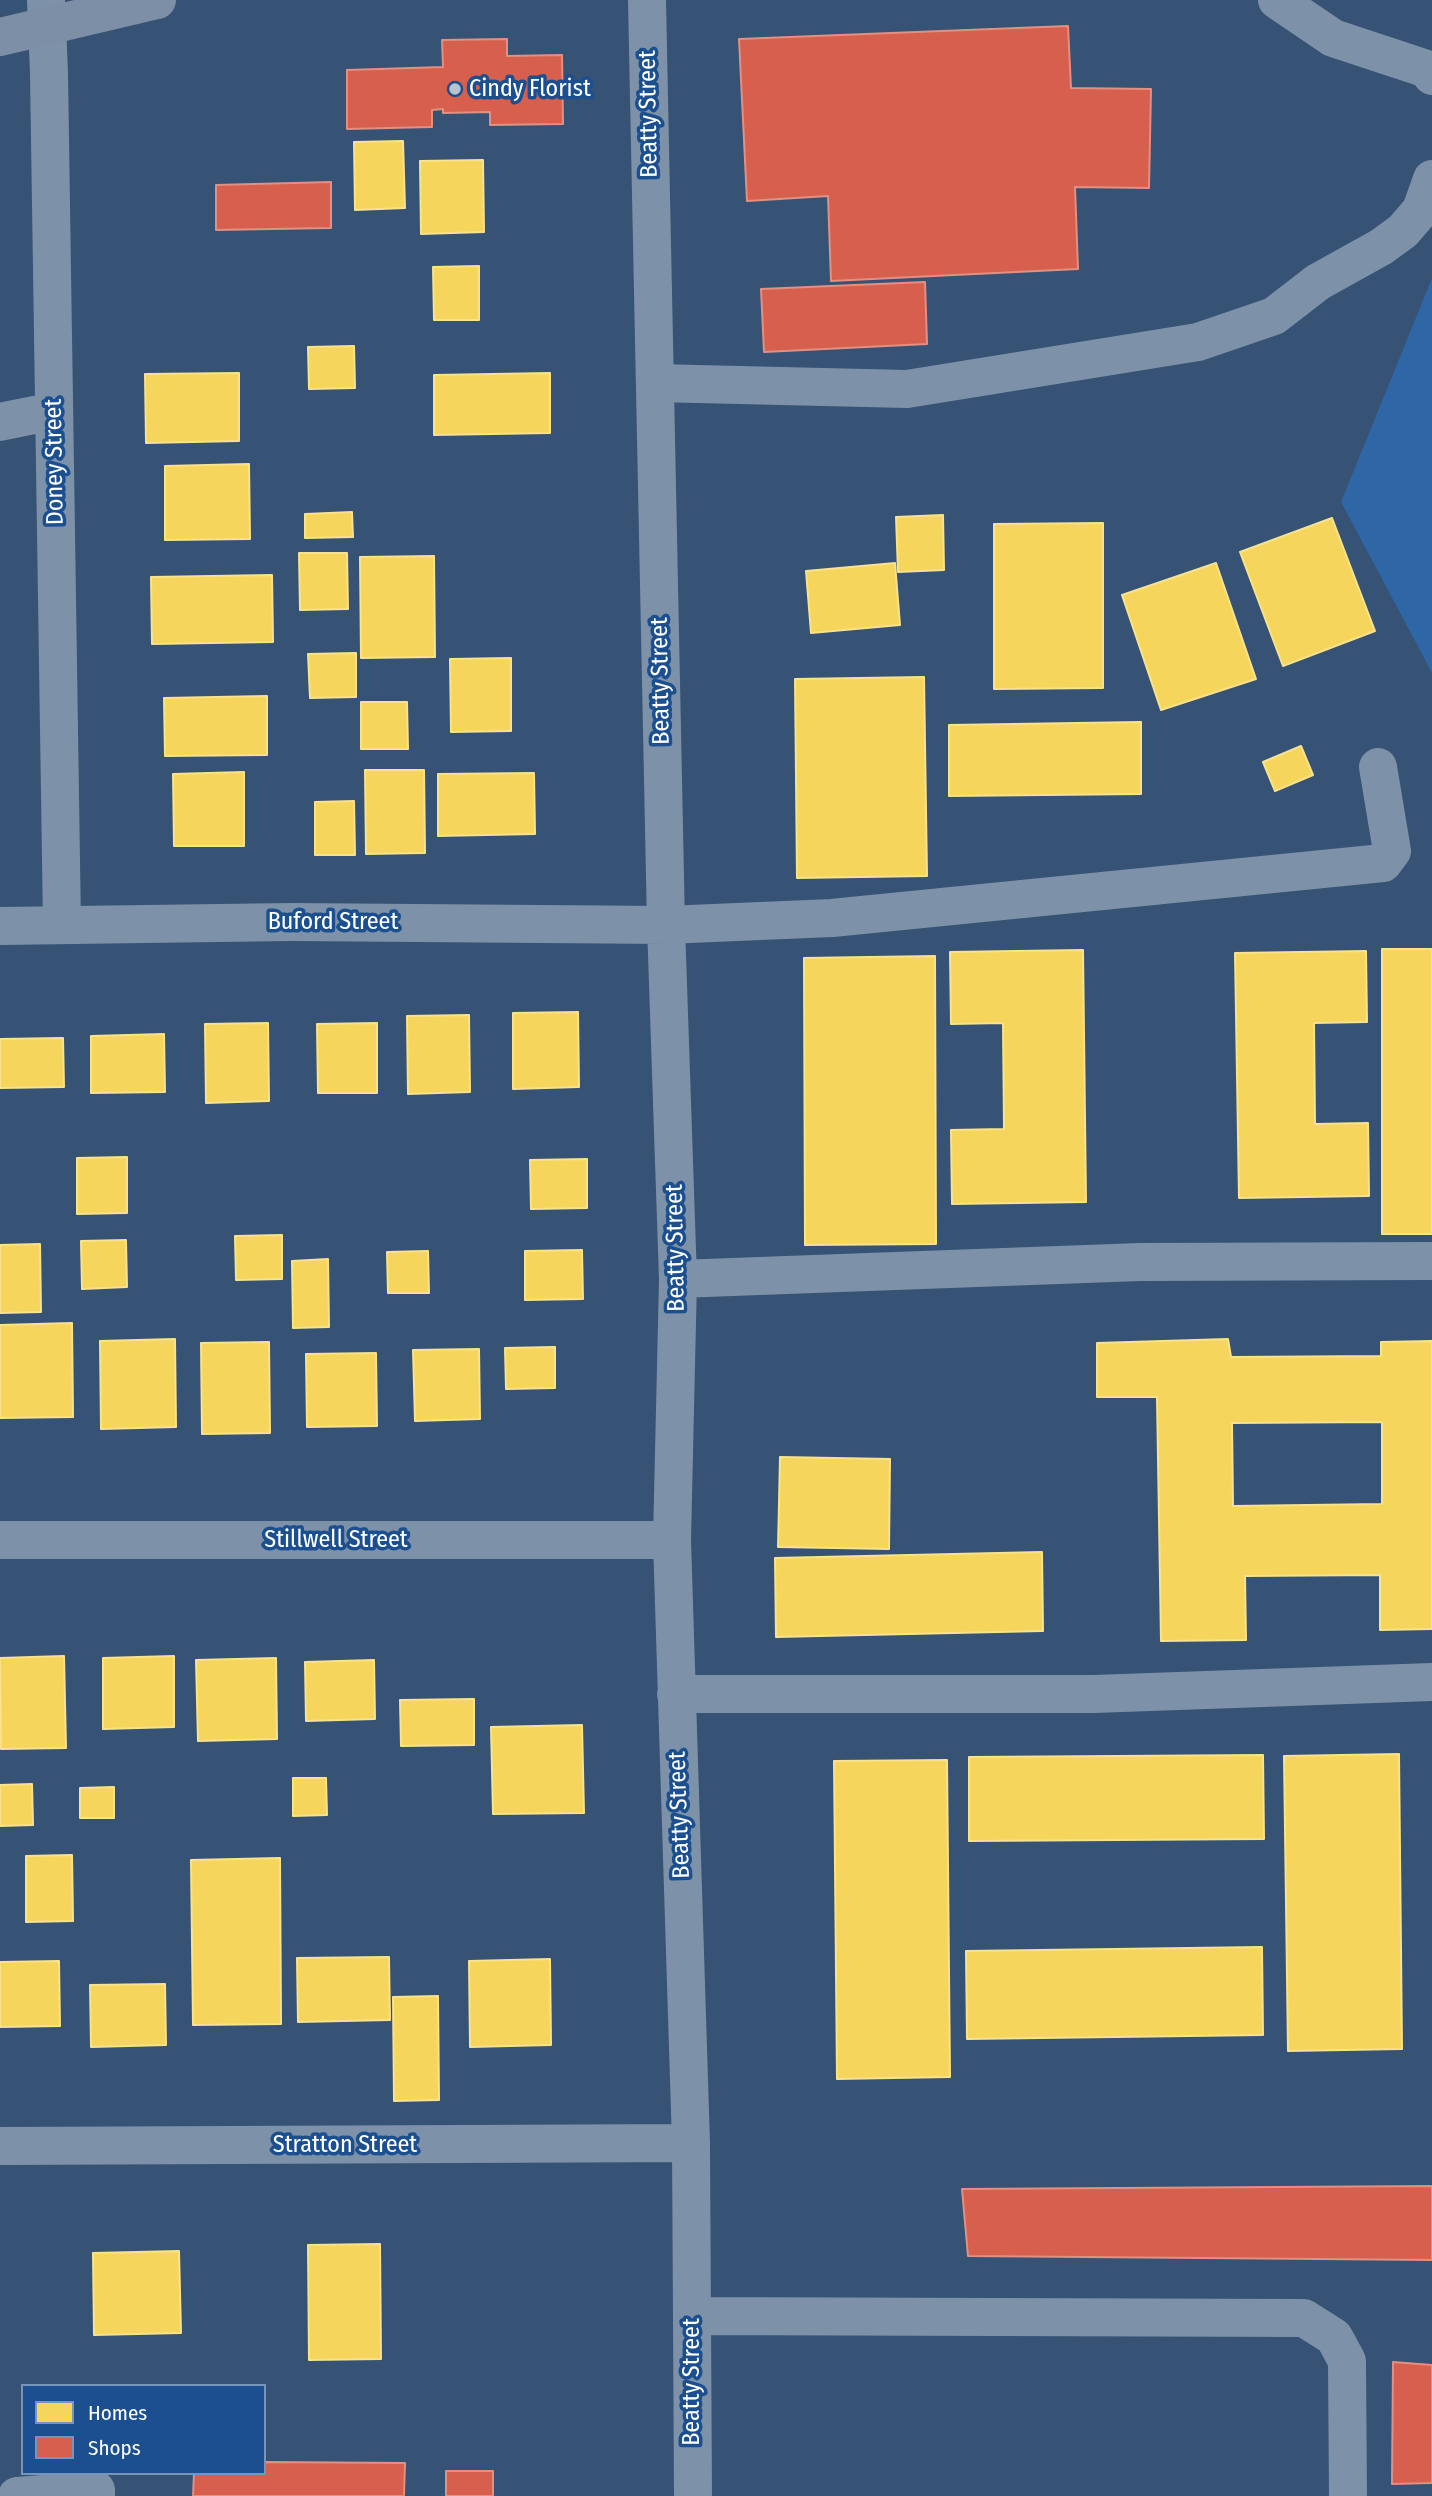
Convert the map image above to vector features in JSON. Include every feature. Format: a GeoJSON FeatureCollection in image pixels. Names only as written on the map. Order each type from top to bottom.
{"type":"FeatureCollection","features":[{"type":"Feature","properties":{"kind":"main road"},"geometry":{"type":"LineString","coordinates":[[0,37],[47,13],[157,0]]}},
{"type":"Feature","properties":{"kind":"street","name":"Beatty Street"},"geometry":{"type":"LineString","coordinates":[[647,0],[666,925],[678,1279],[672,1540],[691,2143],[693,2496]]}},
{"type":"Feature","properties":{"kind":"street"},"geometry":{"type":"LineString","coordinates":[[1277,0],[1333,38],[1427,69],[1432,76]]}},
{"type":"Feature","properties":{"kind":"street","name":"Doney Street"},"geometry":{"type":"LineString","coordinates":[[47,13],[61,925]]}},
{"type":"Feature","properties":{"kind":"street"},"geometry":{"type":"LineString","coordinates":[[655,383],[907,389],[1198,342],[1274,316],[1318,282],[1381,247],[1404,230],[1421,210],[1432,179]]}},
{"type":"Feature","properties":{"kind":"street"},"geometry":{"type":"LineString","coordinates":[[0,422],[54,411]]}},
{"type":"Feature","properties":{"kind":"street","name":"Buford Street"},"geometry":{"type":"LineString","coordinates":[[0,926],[291,922],[666,925],[832,918],[1383,863],[1392,852],[1378,767]]}},
{"type":"Feature","properties":{"kind":"street"},"geometry":{"type":"LineString","coordinates":[[678,1279],[1139,1262],[1432,1261]]}},
{"type":"Feature","properties":{"kind":"street","name":"Stillwell Street"},"geometry":{"type":"LineString","coordinates":[[0,1540],[672,1540]]}},
{"type":"Feature","properties":{"kind":"street"},"geometry":{"type":"LineString","coordinates":[[676,1694],[1094,1694],[1432,1682]]}},
{"type":"Feature","properties":{"kind":"street","name":"Stratton Street"},"geometry":{"type":"LineString","coordinates":[[0,2146],[691,2143]]}},
{"type":"Feature","properties":{"kind":"street"},"geometry":{"type":"LineString","coordinates":[[692,2316],[1304,2318],[1334,2337],[1347,2361],[1348,2496]]}},
{"type":"Feature","properties":{"kind":"street"},"geometry":{"type":"LineString","coordinates":[[16,2496],[96,2490],[96,2496]]}},
{"type":"Feature","properties":{"kind":"shaded area"},"geometry":{"type":"Polygon","coordinates":[[[1432,278],[1432,673],[1341,502],[1432,278]]]}},
{"type":"Feature","properties":{"kind":"building: Homes"},"geometry":{"type":"Polygon","coordinates":[[[403,141],[405,208],[355,210],[354,142],[403,141]]]}},
{"type":"Feature","properties":{"kind":"building: Homes"},"geometry":{"type":"Polygon","coordinates":[[[483,160],[484,232],[421,234],[420,161],[483,160]]]}},
{"type":"Feature","properties":{"kind":"building: Homes"},"geometry":{"type":"Polygon","coordinates":[[[479,266],[479,320],[434,320],[433,267],[479,266]]]}},
{"type":"Feature","properties":{"kind":"building: Homes"},"geometry":{"type":"Polygon","coordinates":[[[354,346],[355,388],[309,389],[308,347],[354,346]]]}},
{"type":"Feature","properties":{"kind":"building: Homes"},"geometry":{"type":"Polygon","coordinates":[[[239,373],[239,441],[146,443],[145,374],[239,373]]]}},
{"type":"Feature","properties":{"kind":"building: Homes"},"geometry":{"type":"Polygon","coordinates":[[[550,373],[550,433],[434,435],[434,375],[550,373]]]}},
{"type":"Feature","properties":{"kind":"building: Homes"},"geometry":{"type":"Polygon","coordinates":[[[249,464],[250,539],[165,540],[165,466],[249,464]]]}},
{"type":"Feature","properties":{"kind":"building: Homes"},"geometry":{"type":"Polygon","coordinates":[[[352,512],[353,537],[305,538],[305,514],[352,512]]]}},
{"type":"Feature","properties":{"kind":"building: Homes"},"geometry":{"type":"Polygon","coordinates":[[[943,515],[944,570],[898,572],[896,517],[943,515]]]}},
{"type":"Feature","properties":{"kind":"building: Homes"},"geometry":{"type":"Polygon","coordinates":[[[1332,518],[1375,631],[1283,666],[1240,552],[1332,518]]]}},
{"type":"Feature","properties":{"kind":"building: Homes"},"geometry":{"type":"Polygon","coordinates":[[[1103,523],[1103,688],[994,689],[994,524],[1103,523]]]}},
{"type":"Feature","properties":{"kind":"building: Homes"},"geometry":{"type":"Polygon","coordinates":[[[299,553],[347,553],[348,609],[300,610],[299,553]]]}},
{"type":"Feature","properties":{"kind":"building: Homes"},"geometry":{"type":"Polygon","coordinates":[[[434,556],[435,657],[361,658],[360,557],[434,556]]]}},
{"type":"Feature","properties":{"kind":"building: Homes"},"geometry":{"type":"Polygon","coordinates":[[[895,563],[900,625],[811,633],[806,571],[895,563]]]}},
{"type":"Feature","properties":{"kind":"building: Homes"},"geometry":{"type":"Polygon","coordinates":[[[1216,563],[1256,679],[1161,710],[1122,595],[1216,563]]]}},
{"type":"Feature","properties":{"kind":"building: Homes"},"geometry":{"type":"Polygon","coordinates":[[[272,575],[273,642],[152,644],[151,577],[272,575]]]}},
{"type":"Feature","properties":{"kind":"building: Homes"},"geometry":{"type":"Polygon","coordinates":[[[356,653],[356,697],[310,698],[308,654],[356,653]]]}},
{"type":"Feature","properties":{"kind":"building: Homes"},"geometry":{"type":"Polygon","coordinates":[[[511,658],[511,731],[451,732],[450,659],[511,658]]]}},
{"type":"Feature","properties":{"kind":"building: Homes"},"geometry":{"type":"Polygon","coordinates":[[[924,677],[927,876],[797,878],[795,679],[924,677]]]}},
{"type":"Feature","properties":{"kind":"building: Homes"},"geometry":{"type":"Polygon","coordinates":[[[267,696],[267,755],[165,756],[164,698],[267,696]]]}},
{"type":"Feature","properties":{"kind":"building: Homes"},"geometry":{"type":"Polygon","coordinates":[[[361,702],[407,702],[408,749],[361,749],[361,702]]]}},
{"type":"Feature","properties":{"kind":"building: Homes"},"geometry":{"type":"Polygon","coordinates":[[[1141,722],[1141,794],[949,796],[949,725],[1141,722]]]}},
{"type":"Feature","properties":{"kind":"building: Homes"},"geometry":{"type":"Polygon","coordinates":[[[1301,746],[1313,775],[1275,791],[1263,762],[1301,746]]]}},
{"type":"Feature","properties":{"kind":"building: Homes"},"geometry":{"type":"Polygon","coordinates":[[[365,770],[424,770],[425,853],[366,854],[365,770]]]}},
{"type":"Feature","properties":{"kind":"building: Homes"},"geometry":{"type":"Polygon","coordinates":[[[244,772],[244,846],[174,846],[173,774],[244,772]]]}},
{"type":"Feature","properties":{"kind":"building: Homes"},"geometry":{"type":"Polygon","coordinates":[[[534,773],[535,834],[438,836],[438,774],[534,773]]]}},
{"type":"Feature","properties":{"kind":"building: Homes"},"geometry":{"type":"Polygon","coordinates":[[[354,801],[355,855],[315,855],[315,802],[354,801]]]}},
{"type":"Feature","properties":{"kind":"building: Homes"},"geometry":{"type":"Polygon","coordinates":[[[1382,949],[1432,949],[1432,1234],[1382,1234],[1382,949]]]}},
{"type":"Feature","properties":{"kind":"building: Homes"},"geometry":{"type":"Polygon","coordinates":[[[1083,950],[1086,1202],[952,1204],[951,1130],[1004,1129],[1003,1023],[951,1024],[950,952],[1083,950]]]}},
{"type":"Feature","properties":{"kind":"building: Homes"},"geometry":{"type":"Polygon","coordinates":[[[1366,951],[1367,1022],[1314,1023],[1315,1124],[1368,1123],[1369,1196],[1239,1198],[1235,953],[1366,951]]]}},
{"type":"Feature","properties":{"kind":"building: Homes"},"geometry":{"type":"Polygon","coordinates":[[[935,956],[936,1244],[805,1245],[804,958],[935,956]]]}},
{"type":"Feature","properties":{"kind":"building: Homes"},"geometry":{"type":"Polygon","coordinates":[[[578,1012],[579,1087],[513,1089],[513,1013],[578,1012]]]}},
{"type":"Feature","properties":{"kind":"building: Homes"},"geometry":{"type":"Polygon","coordinates":[[[469,1015],[470,1092],[408,1094],[407,1016],[469,1015]]]}},
{"type":"Feature","properties":{"kind":"building: Homes"},"geometry":{"type":"Polygon","coordinates":[[[268,1023],[269,1101],[206,1103],[205,1024],[268,1023]]]}},
{"type":"Feature","properties":{"kind":"building: Homes"},"geometry":{"type":"Polygon","coordinates":[[[377,1023],[377,1093],[318,1093],[317,1024],[377,1023]]]}},
{"type":"Feature","properties":{"kind":"building: Homes"},"geometry":{"type":"Polygon","coordinates":[[[164,1034],[165,1092],[91,1093],[91,1036],[164,1034]]]}},
{"type":"Feature","properties":{"kind":"building: Homes"},"geometry":{"type":"Polygon","coordinates":[[[63,1038],[64,1087],[0,1088],[0,1039],[63,1038]]]}},
{"type":"Feature","properties":{"kind":"building: Homes"},"geometry":{"type":"Polygon","coordinates":[[[127,1157],[127,1213],[77,1214],[77,1158],[127,1157]]]}},
{"type":"Feature","properties":{"kind":"building: Homes"},"geometry":{"type":"Polygon","coordinates":[[[587,1159],[587,1208],[531,1209],[530,1160],[587,1159]]]}},
{"type":"Feature","properties":{"kind":"building: Homes"},"geometry":{"type":"Polygon","coordinates":[[[282,1235],[282,1279],[236,1280],[235,1236],[282,1235]]]}},
{"type":"Feature","properties":{"kind":"building: Homes"},"geometry":{"type":"Polygon","coordinates":[[[126,1240],[127,1287],[82,1289],[81,1241],[126,1240]]]}},
{"type":"Feature","properties":{"kind":"building: Homes"},"geometry":{"type":"Polygon","coordinates":[[[40,1244],[41,1312],[0,1313],[0,1245],[40,1244]]]}},
{"type":"Feature","properties":{"kind":"building: Homes"},"geometry":{"type":"Polygon","coordinates":[[[582,1250],[583,1299],[525,1300],[525,1251],[582,1250]]]}},
{"type":"Feature","properties":{"kind":"building: Homes"},"geometry":{"type":"Polygon","coordinates":[[[428,1251],[429,1293],[388,1293],[387,1252],[428,1251]]]}},
{"type":"Feature","properties":{"kind":"building: Homes"},"geometry":{"type":"Polygon","coordinates":[[[328,1259],[329,1327],[293,1328],[292,1261],[328,1259]]]}},
{"type":"Feature","properties":{"kind":"building: Homes"},"geometry":{"type":"Polygon","coordinates":[[[72,1323],[73,1417],[0,1418],[0,1325],[72,1323]]]}},
{"type":"Feature","properties":{"kind":"building: Homes"},"geometry":{"type":"Polygon","coordinates":[[[175,1339],[176,1427],[101,1429],[100,1341],[175,1339]]]}},
{"type":"Feature","properties":{"kind":"building: Homes"},"geometry":{"type":"Polygon","coordinates":[[[1228,1339],[1231,1357],[1381,1356],[1381,1342],[1432,1341],[1432,1629],[1380,1630],[1380,1575],[1245,1576],[1246,1640],[1161,1641],[1157,1397],[1097,1397],[1097,1343],[1228,1339]],[[1382,1422],[1232,1423],[1233,1506],[1382,1504],[1382,1422]]]}},
{"type":"Feature","properties":{"kind":"building: Homes"},"geometry":{"type":"Polygon","coordinates":[[[269,1342],[270,1433],[202,1434],[201,1343],[269,1342]]]}},
{"type":"Feature","properties":{"kind":"building: Homes"},"geometry":{"type":"Polygon","coordinates":[[[555,1347],[555,1388],[506,1389],[505,1348],[555,1347]]]}},
{"type":"Feature","properties":{"kind":"building: Homes"},"geometry":{"type":"Polygon","coordinates":[[[479,1349],[480,1419],[415,1421],[413,1350],[479,1349]]]}},
{"type":"Feature","properties":{"kind":"building: Homes"},"geometry":{"type":"Polygon","coordinates":[[[376,1353],[377,1426],[307,1427],[306,1354],[376,1353]]]}},
{"type":"Feature","properties":{"kind":"building: Homes"},"geometry":{"type":"Polygon","coordinates":[[[780,1457],[890,1459],[889,1549],[778,1547],[780,1457]]]}},
{"type":"Feature","properties":{"kind":"building: Homes"},"geometry":{"type":"Polygon","coordinates":[[[1042,1552],[1043,1631],[776,1637],[775,1558],[1042,1552]]]}},
{"type":"Feature","properties":{"kind":"building: Homes"},"geometry":{"type":"Polygon","coordinates":[[[64,1656],[66,1748],[1,1749],[0,1658],[64,1656]]]}},
{"type":"Feature","properties":{"kind":"building: Homes"},"geometry":{"type":"Polygon","coordinates":[[[174,1656],[174,1727],[103,1729],[103,1658],[174,1656]]]}},
{"type":"Feature","properties":{"kind":"building: Homes"},"geometry":{"type":"Polygon","coordinates":[[[276,1658],[277,1739],[198,1741],[196,1660],[276,1658]]]}},
{"type":"Feature","properties":{"kind":"building: Homes"},"geometry":{"type":"Polygon","coordinates":[[[374,1660],[375,1719],[306,1721],[305,1662],[374,1660]]]}},
{"type":"Feature","properties":{"kind":"building: Homes"},"geometry":{"type":"Polygon","coordinates":[[[474,1699],[474,1745],[401,1746],[400,1700],[474,1699]]]}},
{"type":"Feature","properties":{"kind":"building: Homes"},"geometry":{"type":"Polygon","coordinates":[[[582,1725],[584,1813],[493,1814],[491,1727],[582,1725]]]}},
{"type":"Feature","properties":{"kind":"building: Homes"},"geometry":{"type":"Polygon","coordinates":[[[1399,1754],[1402,2049],[1288,2051],[1284,1756],[1399,1754]]]}},
{"type":"Feature","properties":{"kind":"building: Homes"},"geometry":{"type":"Polygon","coordinates":[[[1263,1755],[1264,1839],[969,1841],[969,1757],[1263,1755]]]}},
{"type":"Feature","properties":{"kind":"building: Homes"},"geometry":{"type":"Polygon","coordinates":[[[947,1760],[950,2077],[837,2079],[834,1761],[947,1760]]]}},
{"type":"Feature","properties":{"kind":"building: Homes"},"geometry":{"type":"Polygon","coordinates":[[[293,1778],[326,1778],[327,1815],[293,1816],[293,1778]]]}},
{"type":"Feature","properties":{"kind":"building: Homes"},"geometry":{"type":"Polygon","coordinates":[[[32,1784],[33,1825],[0,1826],[0,1785],[32,1784]]]}},
{"type":"Feature","properties":{"kind":"building: Homes"},"geometry":{"type":"Polygon","coordinates":[[[114,1787],[114,1818],[80,1818],[80,1788],[114,1787]]]}},
{"type":"Feature","properties":{"kind":"building: Homes"},"geometry":{"type":"Polygon","coordinates":[[[72,1855],[73,1921],[26,1922],[26,1856],[72,1855]]]}},
{"type":"Feature","properties":{"kind":"building: Homes"},"geometry":{"type":"Polygon","coordinates":[[[280,1858],[281,2024],[193,2025],[191,1860],[280,1858]]]}},
{"type":"Feature","properties":{"kind":"building: Homes"},"geometry":{"type":"Polygon","coordinates":[[[1262,1947],[1263,2035],[967,2039],[966,1951],[1262,1947]]]}},
{"type":"Feature","properties":{"kind":"building: Homes"},"geometry":{"type":"Polygon","coordinates":[[[389,1957],[390,2020],[298,2022],[297,1958],[389,1957]]]}},
{"type":"Feature","properties":{"kind":"building: Homes"},"geometry":{"type":"Polygon","coordinates":[[[550,1959],[551,2045],[470,2047],[469,1961],[550,1959]]]}},
{"type":"Feature","properties":{"kind":"building: Homes"},"geometry":{"type":"Polygon","coordinates":[[[59,1961],[60,2026],[0,2027],[0,1962],[59,1961]]]}},
{"type":"Feature","properties":{"kind":"building: Homes"},"geometry":{"type":"Polygon","coordinates":[[[165,1984],[166,2045],[91,2047],[90,1985],[165,1984]]]}},
{"type":"Feature","properties":{"kind":"building: Homes"},"geometry":{"type":"Polygon","coordinates":[[[438,1996],[439,2100],[394,2101],[393,1997],[438,1996]]]}},
{"type":"Feature","properties":{"kind":"building: Homes"},"geometry":{"type":"Polygon","coordinates":[[[380,2244],[381,2359],[309,2360],[308,2245],[380,2244]]]}},
{"type":"Feature","properties":{"kind":"building: Homes"},"geometry":{"type":"Polygon","coordinates":[[[179,2251],[181,2333],[94,2335],[93,2253],[179,2251]]]}},
{"type":"Feature","properties":{"kind":"building: Shops"},"geometry":{"type":"Polygon","coordinates":[[[1068,26],[1071,88],[1151,89],[1149,188],[1075,187],[1078,269],[831,281],[828,196],[747,201],[739,39],[1068,26]]]}},
{"type":"Feature","properties":{"kind":"building: Shops","name":"Cindy Florist"},"geometry":{"type":"Polygon","coordinates":[[[507,39],[507,56],[562,55],[563,124],[490,125],[490,112],[443,113],[443,109],[432,110],[432,127],[347,129],[347,70],[443,67],[442,40],[507,39]]]}},
{"type":"Feature","properties":{"kind":"building: Shops"},"geometry":{"type":"Polygon","coordinates":[[[331,182],[331,228],[216,230],[216,185],[331,182]]]}},
{"type":"Feature","properties":{"kind":"building: Shops"},"geometry":{"type":"Polygon","coordinates":[[[925,282],[927,344],[764,352],[761,289],[925,282]]]}},
{"type":"Feature","properties":{"kind":"building: Shops"},"geometry":{"type":"Polygon","coordinates":[[[1432,2186],[1432,2260],[968,2256],[962,2189],[1432,2186]]]}},
{"type":"Feature","properties":{"kind":"building: Shops"},"geometry":{"type":"Polygon","coordinates":[[[1393,2362],[1432,2365],[1432,2483],[1392,2484],[1393,2362]]]}},
{"type":"Feature","properties":{"kind":"building: Shops"},"geometry":{"type":"Polygon","coordinates":[[[266,2462],[405,2463],[404,2496],[193,2496],[194,2475],[266,2475],[266,2462]]]}},
{"type":"Feature","properties":{"kind":"building: Shops"},"geometry":{"type":"Polygon","coordinates":[[[446,2471],[493,2471],[493,2496],[446,2496],[446,2471]]]}},
{"type":"Feature","properties":{"kind":"place","name":"Cindy Florist"},"geometry":{"type":"Point","coordinates":[455,89]}}]}
